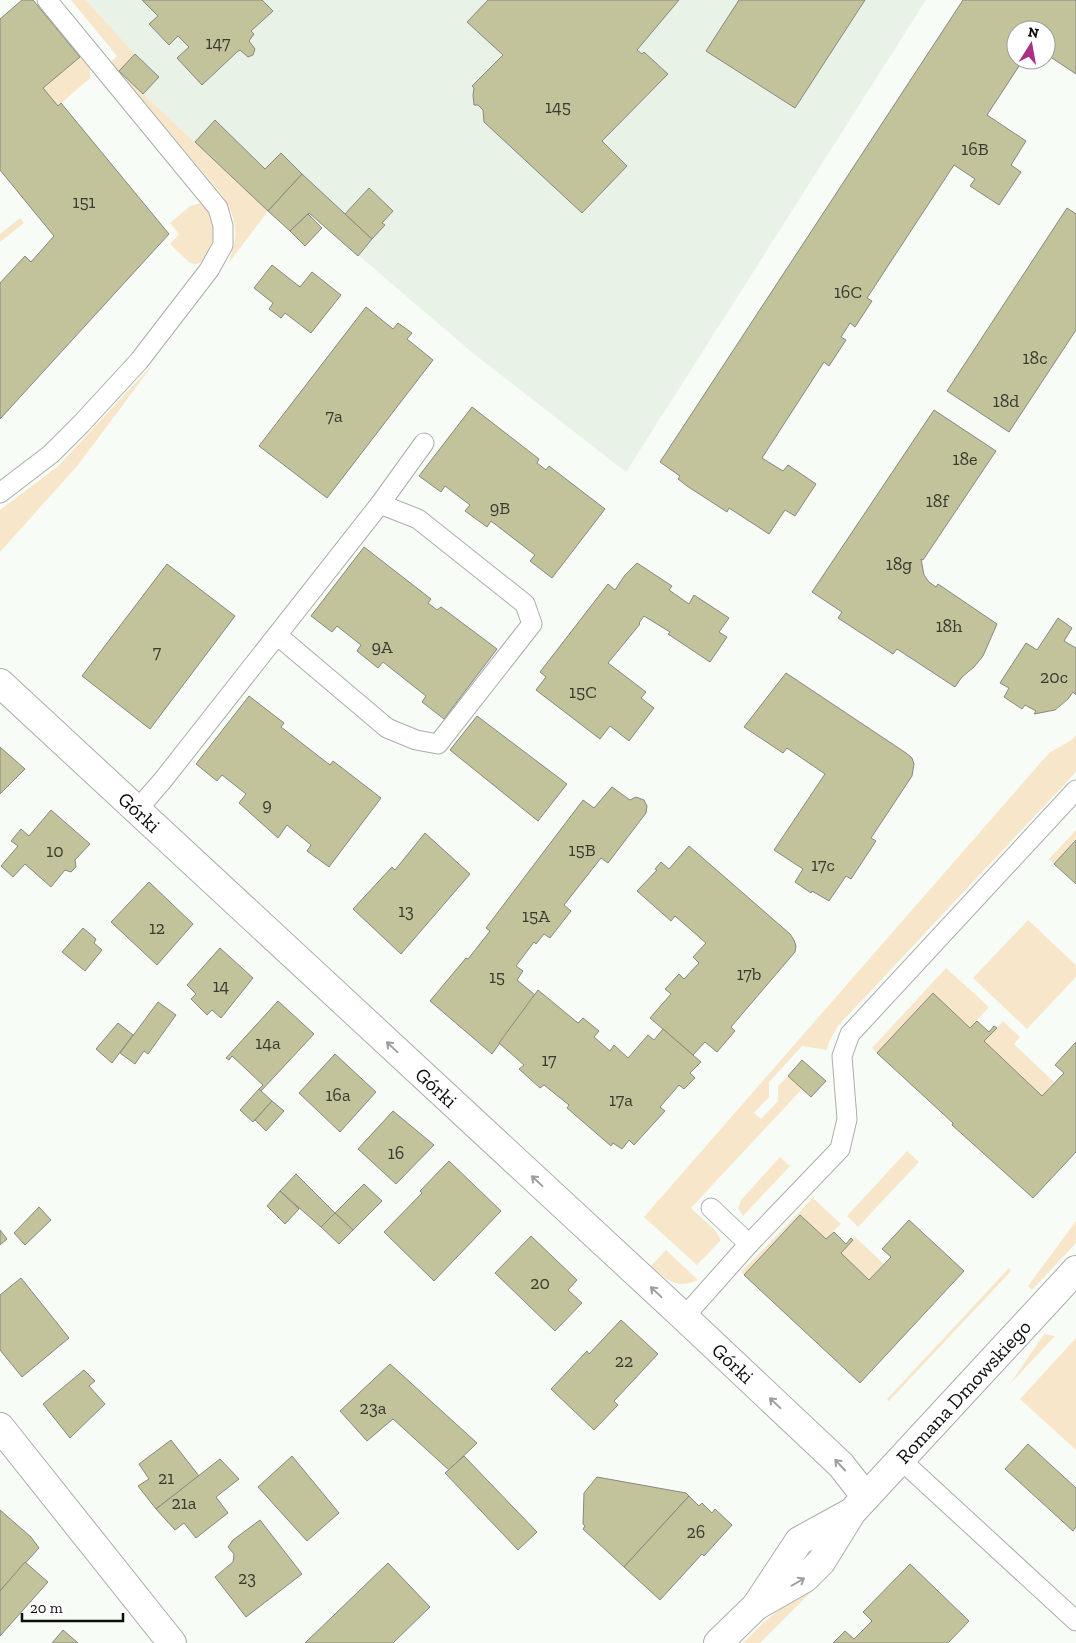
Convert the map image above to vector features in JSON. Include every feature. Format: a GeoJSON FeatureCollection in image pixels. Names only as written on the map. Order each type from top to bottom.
{"type":"FeatureCollection","features":[{"type":"Feature","properties":{"kind":"street","name":"Górki"},"geometry":{"type":"LineString","coordinates":[[0,683],[841,1465],[859,1504]]}},
{"type":"Feature","properties":{"kind":"street","name":"Romana Dmowskiego"},"geometry":{"type":"LineString","coordinates":[[718,1643],[756,1606],[799,1542],[859,1504],[1076,1270]]}},
{"type":"Feature","properties":{"kind":"street"},"geometry":{"type":"LineString","coordinates":[[0,1427],[172,1643]]}},
{"type":"Feature","properties":{"kind":"lane"},"geometry":{"type":"LineString","coordinates":[[0,493],[51,454],[139,361],[209,270],[223,245],[224,226],[218,208],[47,0]]}},
{"type":"Feature","properties":{"kind":"lane"},"geometry":{"type":"LineString","coordinates":[[137,810],[380,504],[424,443]]}},
{"type":"Feature","properties":{"kind":"lane"},"geometry":{"type":"LineString","coordinates":[[277,635],[387,728],[416,740],[438,744],[532,624],[525,604],[418,519],[380,504]]}},
{"type":"Feature","properties":{"kind":"lane"},"geometry":{"type":"LineString","coordinates":[[684,1317],[749,1244],[840,1149],[847,1119],[842,1056],[850,1034],[1076,790]]}},
{"type":"Feature","properties":{"kind":"lane"},"geometry":{"type":"LineString","coordinates":[[711,1208],[749,1244]]}},
{"type":"Feature","properties":{"kind":"lane"},"geometry":{"type":"LineString","coordinates":[[901,1460],[1076,1621]]}},
{"type":"Feature","properties":{"kind":"shaded area"},"geometry":{"type":"Polygon","coordinates":[[[71,0],[86,0],[135,54],[119,71],[268,211],[228,264],[234,245],[235,228],[231,212],[222,195],[111,62],[117,56],[71,0]]]}},
{"type":"Feature","properties":{"kind":"shaded area"},"geometry":{"type":"Polygon","coordinates":[[[86,0],[926,0],[626,472],[474,354],[309,213],[290,231],[119,71],[135,54],[86,0]]]}},
{"type":"Feature","properties":{"kind":"shaded area"},"geometry":{"type":"Polygon","coordinates":[[[80,57],[90,68],[90,78],[58,106],[43,88],[80,57]]]}},
{"type":"Feature","properties":{"kind":"shaded area"},"geometry":{"type":"Polygon","coordinates":[[[200,203],[210,215],[213,222],[214,235],[213,242],[205,258],[200,263],[194,264],[189,262],[170,244],[179,234],[170,223],[190,206],[200,203]]]}},
{"type":"Feature","properties":{"kind":"shaded area"},"geometry":{"type":"Polygon","coordinates":[[[20,218],[24,223],[0,242],[0,234],[20,218]]]}},
{"type":"Feature","properties":{"kind":"shaded area"},"geometry":{"type":"Polygon","coordinates":[[[155,362],[78,465],[0,552],[0,510],[57,467],[155,362]]]}},
{"type":"Feature","properties":{"kind":"shaded area"},"geometry":{"type":"Polygon","coordinates":[[[1076,735],[1076,772],[838,1026],[829,1042],[827,1050],[802,1046],[769,1082],[769,1097],[754,1113],[761,1119],[778,1101],[778,1086],[788,1076],[802,1089],[691,1208],[715,1230],[721,1240],[697,1265],[644,1217],[1049,753],[1073,739],[1076,735]]]}},
{"type":"Feature","properties":{"kind":"shaded area"},"geometry":{"type":"Polygon","coordinates":[[[1076,830],[1076,840],[1054,864],[1049,859],[1076,830]]]}},
{"type":"Feature","properties":{"kind":"shaded area"},"geometry":{"type":"Polygon","coordinates":[[[1028,920],[1076,965],[1076,977],[1027,1029],[973,978],[1028,920]]]}},
{"type":"Feature","properties":{"kind":"shaded area"},"geometry":{"type":"Polygon","coordinates":[[[946,968],[989,1007],[970,1028],[933,993],[877,1053],[872,1048],[946,968]]]}},
{"type":"Feature","properties":{"kind":"shaded area"},"geometry":{"type":"Polygon","coordinates":[[[1003,1021],[1020,1037],[1014,1044],[1054,1082],[1042,1096],[984,1041],[1003,1021]]]}},
{"type":"Feature","properties":{"kind":"shaded area"},"geometry":{"type":"Polygon","coordinates":[[[907,1151],[919,1162],[858,1227],[847,1216],[907,1151]]]}},
{"type":"Feature","properties":{"kind":"shaded area"},"geometry":{"type":"Polygon","coordinates":[[[780,1157],[790,1166],[743,1216],[738,1208],[741,1200],[780,1157]]]}},
{"type":"Feature","properties":{"kind":"shaded area"},"geometry":{"type":"Polygon","coordinates":[[[813,1198],[841,1224],[826,1239],[800,1215],[744,1275],[741,1272],[813,1198]]]}},
{"type":"Feature","properties":{"kind":"shaded area"},"geometry":{"type":"Polygon","coordinates":[[[1076,1221],[1076,1243],[1032,1290],[1028,1286],[1076,1221]]]}},
{"type":"Feature","properties":{"kind":"shaded area"},"geometry":{"type":"Polygon","coordinates":[[[855,1237],[884,1264],[869,1280],[841,1253],[855,1237]]]}},
{"type":"Feature","properties":{"kind":"shaded area"},"geometry":{"type":"Polygon","coordinates":[[[666,1250],[698,1280],[678,1284],[667,1279],[651,1266],[666,1250]]]}},
{"type":"Feature","properties":{"kind":"shaded area"},"geometry":{"type":"Polygon","coordinates":[[[1009,1268],[1011,1271],[889,1401],[887,1399],[1009,1268]]]}},
{"type":"Feature","properties":{"kind":"shaded area"},"geometry":{"type":"Polygon","coordinates":[[[1044,1334],[1055,1336],[1010,1384],[1044,1334]]]}},
{"type":"Feature","properties":{"kind":"shaded area"},"geometry":{"type":"Polygon","coordinates":[[[1076,1338],[1076,1450],[1020,1399],[1076,1338]]]}},
{"type":"Feature","properties":{"kind":"shaded area"},"geometry":{"type":"Polygon","coordinates":[[[818,1576],[823,1580],[760,1643],[743,1643],[762,1624],[818,1576]]]}},
{"type":"Feature","properties":{"kind":"building"},"geometry":{"type":"Polygon","coordinates":[[[22,0],[33,0],[80,57],[43,88],[58,106],[61,103],[169,234],[0,419],[0,283],[25,256],[31,262],[54,236],[0,170],[0,19],[22,0]]]}},
{"type":"Feature","properties":{"kind":"building"},"geometry":{"type":"Polygon","coordinates":[[[142,0],[262,0],[273,11],[251,31],[254,34],[249,41],[255,49],[253,55],[248,57],[240,50],[202,85],[177,58],[189,47],[178,36],[169,45],[149,24],[158,16],[142,0]]]}},
{"type":"Feature","properties":{"kind":"building"},"geometry":{"type":"Polygon","coordinates":[[[488,0],[679,0],[637,50],[642,54],[644,52],[668,74],[602,141],[627,166],[582,213],[484,122],[483,110],[478,105],[474,105],[474,88],[472,86],[503,55],[467,22],[488,0]]]}},
{"type":"Feature","properties":{"kind":"building"},"geometry":{"type":"Polygon","coordinates":[[[739,0],[865,0],[795,108],[706,51],[739,0]]]}},
{"type":"Feature","properties":{"kind":"building"},"geometry":{"type":"Polygon","coordinates":[[[963,0],[1075,0],[1076,74],[1056,61],[1056,20],[1006,20],[1006,70],[1016,70],[987,115],[1026,141],[1011,165],[1021,172],[999,205],[970,186],[975,179],[954,165],[867,298],[872,301],[855,327],[850,323],[841,337],[846,340],[829,366],[824,362],[762,458],[783,471],[788,465],[816,484],[795,516],[785,510],[769,534],[729,508],[727,512],[687,486],[678,479],[680,476],[660,462],[963,0]]]}},
{"type":"Feature","properties":{"kind":"building"},"geometry":{"type":"Polygon","coordinates":[[[135,54],[159,77],[143,94],[119,71],[135,54]]]}},
{"type":"Feature","properties":{"kind":"building"},"geometry":{"type":"Polygon","coordinates":[[[215,120],[265,169],[281,153],[302,174],[268,211],[195,142],[215,120]]]}},
{"type":"Feature","properties":{"kind":"building"},"geometry":{"type":"Polygon","coordinates":[[[302,174],[372,239],[358,256],[309,213],[290,231],[268,211],[302,174]]]}},
{"type":"Feature","properties":{"kind":"building"},"geometry":{"type":"Polygon","coordinates":[[[369,188],[393,211],[382,223],[385,225],[372,239],[345,214],[369,188]]]}},
{"type":"Feature","properties":{"kind":"building"},"geometry":{"type":"Polygon","coordinates":[[[1067,208],[1076,214],[1076,330],[1009,432],[947,391],[1067,208]]]}},
{"type":"Feature","properties":{"kind":"building"},"geometry":{"type":"Polygon","coordinates":[[[308,214],[322,228],[305,246],[290,231],[308,214]]]}},
{"type":"Feature","properties":{"kind":"building"},"geometry":{"type":"Polygon","coordinates":[[[272,265],[300,287],[312,272],[341,295],[311,333],[285,313],[281,318],[269,309],[273,303],[254,288],[272,265]]]}},
{"type":"Feature","properties":{"kind":"building"},"geometry":{"type":"Polygon","coordinates":[[[366,307],[393,329],[398,323],[412,333],[407,339],[433,360],[327,498],[259,446],[366,307]]]}},
{"type":"Feature","properties":{"kind":"building"},"geometry":{"type":"Polygon","coordinates":[[[472,407],[539,459],[537,463],[546,470],[549,466],[605,509],[552,578],[530,561],[535,555],[491,521],[487,527],[465,511],[470,505],[445,486],[441,492],[419,476],[472,407]]]}},
{"type":"Feature","properties":{"kind":"building"},"geometry":{"type":"Polygon","coordinates":[[[934,410],[996,451],[923,560],[921,559],[924,575],[929,582],[936,587],[938,584],[997,624],[983,656],[962,677],[955,687],[897,649],[893,654],[838,618],[842,612],[812,592],[934,410]]]}},
{"type":"Feature","properties":{"kind":"building"},"geometry":{"type":"Polygon","coordinates":[[[364,547],[431,599],[428,603],[437,610],[441,607],[497,649],[444,719],[422,702],[426,696],[383,662],[378,668],[357,651],[361,645],[337,626],[332,632],[311,616],[364,547]]]}},
{"type":"Feature","properties":{"kind":"building"},"geometry":{"type":"Polygon","coordinates":[[[637,563],[672,586],[669,590],[689,604],[694,595],[729,618],[719,632],[727,637],[710,662],[668,634],[670,632],[644,616],[640,624],[608,663],[646,692],[641,698],[654,708],[629,741],[610,726],[600,739],[536,690],[546,677],[540,672],[608,584],[615,590],[625,575],[637,563]]]}},
{"type":"Feature","properties":{"kind":"building"},"geometry":{"type":"Polygon","coordinates":[[[167,564],[235,616],[150,729],[82,676],[167,564]]]}},
{"type":"Feature","properties":{"kind":"building"},"geometry":{"type":"Polygon","coordinates":[[[1058,618],[1072,628],[1064,641],[1076,648],[1076,695],[1073,692],[1055,710],[1034,714],[1036,711],[1025,705],[1022,709],[1004,697],[1009,688],[1000,683],[1026,643],[1037,650],[1058,618]]]}},
{"type":"Feature","properties":{"kind":"building"},"geometry":{"type":"Polygon","coordinates":[[[786,673],[906,753],[912,758],[914,764],[912,776],[871,838],[876,841],[851,879],[846,876],[829,901],[812,891],[811,893],[795,882],[803,869],[774,850],[825,774],[787,748],[783,753],[744,727],[786,673]]]}},
{"type":"Feature","properties":{"kind":"building"},"geometry":{"type":"Polygon","coordinates":[[[249,696],[284,723],[281,727],[330,765],[333,761],[381,798],[329,867],[307,851],[311,845],[287,825],[278,838],[239,803],[246,794],[222,775],[217,781],[196,764],[249,696]]]}},
{"type":"Feature","properties":{"kind":"building"},"geometry":{"type":"Polygon","coordinates":[[[477,716],[567,784],[538,821],[450,750],[477,716]]]}},
{"type":"Feature","properties":{"kind":"building"},"geometry":{"type":"Polygon","coordinates":[[[0,747],[25,769],[0,794],[0,747]]]}},
{"type":"Feature","properties":{"kind":"building"},"geometry":{"type":"Polygon","coordinates":[[[612,787],[630,800],[636,797],[644,800],[647,806],[646,813],[608,863],[601,858],[564,905],[571,911],[550,938],[544,934],[536,944],[534,942],[516,966],[523,971],[517,980],[535,995],[492,1054],[430,1001],[466,958],[468,959],[490,931],[486,928],[583,800],[594,808],[612,787]]]}},
{"type":"Feature","properties":{"kind":"building"},"geometry":{"type":"Polygon","coordinates":[[[51,810],[90,844],[75,860],[76,867],[71,872],[65,870],[51,887],[25,864],[13,877],[1,866],[18,846],[11,841],[21,829],[29,836],[51,810]]]}},
{"type":"Feature","properties":{"kind":"building"},"geometry":{"type":"Polygon","coordinates":[[[425,833],[470,874],[401,954],[353,909],[392,867],[395,870],[425,833]]]}},
{"type":"Feature","properties":{"kind":"building"},"geometry":{"type":"Polygon","coordinates":[[[1076,840],[1076,884],[1054,864],[1076,840]]]}},
{"type":"Feature","properties":{"kind":"building"},"geometry":{"type":"Polygon","coordinates":[[[689,846],[790,934],[796,946],[795,952],[731,1027],[735,1031],[717,1052],[705,1042],[693,1055],[650,1018],[671,994],[665,989],[679,974],[684,979],[699,963],[693,957],[706,943],[675,916],[671,921],[637,891],[657,870],[655,869],[661,862],[669,869],[689,846]]]}},
{"type":"Feature","properties":{"kind":"building"},"geometry":{"type":"Polygon","coordinates":[[[149,882],[193,924],[157,965],[111,922],[149,882]]]}},
{"type":"Feature","properties":{"kind":"building"},"geometry":{"type":"Polygon","coordinates":[[[83,928],[96,939],[94,943],[102,950],[85,971],[62,952],[83,928]]]}},
{"type":"Feature","properties":{"kind":"building"},"geometry":{"type":"Polygon","coordinates":[[[220,948],[253,978],[221,1018],[212,1010],[207,1015],[191,999],[196,994],[187,985],[220,948]]]}},
{"type":"Feature","properties":{"kind":"building"},"geometry":{"type":"Polygon","coordinates":[[[538,990],[578,1023],[583,1018],[599,1031],[594,1037],[610,1051],[614,1045],[628,1058],[648,1035],[654,1040],[663,1029],[701,1062],[690,1073],[695,1078],[684,1089],[679,1085],[660,1107],[665,1111],[634,1145],[629,1140],[622,1149],[613,1143],[611,1146],[567,1108],[569,1105],[544,1085],[540,1088],[519,1069],[524,1065],[499,1043],[538,990]]]}},
{"type":"Feature","properties":{"kind":"building"},"geometry":{"type":"Polygon","coordinates":[[[933,993],[970,1028],[977,1021],[989,1032],[994,1026],[997,1028],[984,1041],[1042,1096],[1064,1073],[1055,1065],[1076,1042],[1076,1152],[1033,1198],[952,1125],[953,1123],[877,1053],[933,993]]]}},
{"type":"Feature","properties":{"kind":"building"},"geometry":{"type":"Polygon","coordinates":[[[278,1001],[314,1034],[261,1091],[259,1089],[263,1085],[232,1056],[229,1060],[226,1058],[278,1001]]]}},
{"type":"Feature","properties":{"kind":"building"},"geometry":{"type":"Polygon","coordinates":[[[158,1002],[176,1015],[148,1054],[144,1051],[135,1064],[120,1053],[158,1002]]]}},
{"type":"Feature","properties":{"kind":"building"},"geometry":{"type":"Polygon","coordinates":[[[118,1023],[133,1035],[112,1063],[96,1049],[118,1023]]]}},
{"type":"Feature","properties":{"kind":"building"},"geometry":{"type":"Polygon","coordinates":[[[335,1054],[376,1092],[340,1132],[299,1093],[335,1054]]]}},
{"type":"Feature","properties":{"kind":"building"},"geometry":{"type":"Polygon","coordinates":[[[802,1060],[826,1081],[811,1097],[788,1076],[802,1060]]]}},
{"type":"Feature","properties":{"kind":"building"},"geometry":{"type":"Polygon","coordinates":[[[259,1089],[272,1101],[253,1122],[240,1110],[259,1089]]]}},
{"type":"Feature","properties":{"kind":"building"},"geometry":{"type":"Polygon","coordinates":[[[272,1101],[284,1111],[266,1131],[255,1120],[272,1101]]]}},
{"type":"Feature","properties":{"kind":"building"},"geometry":{"type":"Polygon","coordinates":[[[393,1111],[434,1145],[396,1184],[358,1149],[393,1111]]]}},
{"type":"Feature","properties":{"kind":"building"},"geometry":{"type":"Polygon","coordinates":[[[449,1161],[501,1211],[434,1281],[384,1232],[422,1193],[420,1191],[449,1161]]]}},
{"type":"Feature","properties":{"kind":"building"},"geometry":{"type":"Polygon","coordinates":[[[296,1174],[335,1213],[321,1227],[280,1191],[296,1174]]]}},
{"type":"Feature","properties":{"kind":"building"},"geometry":{"type":"Polygon","coordinates":[[[364,1184],[382,1201],[353,1230],[335,1213],[364,1184]]]}},
{"type":"Feature","properties":{"kind":"building"},"geometry":{"type":"Polygon","coordinates":[[[280,1191],[299,1209],[285,1224],[267,1206],[280,1191]]]}},
{"type":"Feature","properties":{"kind":"building"},"geometry":{"type":"Polygon","coordinates":[[[39,1207],[51,1220],[25,1245],[14,1233],[39,1207]]]}},
{"type":"Feature","properties":{"kind":"building"},"geometry":{"type":"Polygon","coordinates":[[[335,1213],[353,1230],[339,1244],[321,1227],[335,1213]]]}},
{"type":"Feature","properties":{"kind":"building"},"geometry":{"type":"Polygon","coordinates":[[[800,1215],[826,1239],[834,1232],[846,1244],[851,1238],[853,1240],[841,1253],[869,1280],[891,1257],[882,1249],[909,1220],[964,1271],[860,1383],[744,1275],[800,1215]]]}},
{"type":"Feature","properties":{"kind":"building"},"geometry":{"type":"Polygon","coordinates":[[[0,1230],[7,1239],[0,1245],[0,1230]]]}},
{"type":"Feature","properties":{"kind":"building"},"geometry":{"type":"Polygon","coordinates":[[[531,1236],[577,1280],[568,1290],[582,1303],[555,1331],[495,1273],[531,1236]]]}},
{"type":"Feature","properties":{"kind":"building"},"geometry":{"type":"Polygon","coordinates":[[[21,1278],[69,1338],[22,1377],[0,1350],[0,1295],[21,1278]]]}},
{"type":"Feature","properties":{"kind":"building"},"geometry":{"type":"Polygon","coordinates":[[[621,1320],[658,1354],[614,1401],[618,1405],[594,1430],[551,1389],[587,1351],[589,1354],[621,1320]]]}},
{"type":"Feature","properties":{"kind":"building"},"geometry":{"type":"Polygon","coordinates":[[[390,1364],[477,1443],[449,1470],[393,1419],[367,1441],[340,1411],[390,1364]]]}},
{"type":"Feature","properties":{"kind":"building"},"geometry":{"type":"Polygon","coordinates":[[[84,1370],[95,1381],[89,1386],[105,1404],[70,1438],[43,1404],[84,1370]]]}},
{"type":"Feature","properties":{"kind":"building"},"geometry":{"type":"Polygon","coordinates":[[[171,1440],[199,1476],[156,1509],[138,1486],[149,1479],[139,1464],[171,1440]]]}},
{"type":"Feature","properties":{"kind":"building"},"geometry":{"type":"Polygon","coordinates":[[[1028,1444],[1076,1488],[1076,1527],[1073,1531],[1005,1469],[1028,1444]]]}},
{"type":"Feature","properties":{"kind":"building"},"geometry":{"type":"Polygon","coordinates":[[[292,1456],[339,1513],[307,1541],[258,1487],[292,1456]]]}},
{"type":"Feature","properties":{"kind":"building"},"geometry":{"type":"Polygon","coordinates":[[[464,1456],[537,1532],[518,1550],[445,1473],[464,1456]]]}},
{"type":"Feature","properties":{"kind":"building"},"geometry":{"type":"Polygon","coordinates":[[[220,1459],[239,1479],[216,1497],[228,1513],[196,1538],[184,1523],[175,1530],[156,1509],[220,1459]]]}},
{"type":"Feature","properties":{"kind":"building"},"geometry":{"type":"Polygon","coordinates":[[[597,1477],[686,1493],[689,1496],[624,1567],[583,1529],[585,1526],[583,1524],[584,1493],[597,1477]]]}},
{"type":"Feature","properties":{"kind":"building"},"geometry":{"type":"Polygon","coordinates":[[[689,1496],[699,1506],[702,1503],[712,1513],[715,1509],[732,1525],[704,1556],[702,1554],[660,1600],[624,1567],[689,1496]]]}},
{"type":"Feature","properties":{"kind":"building"},"geometry":{"type":"Polygon","coordinates":[[[0,1510],[31,1537],[39,1548],[0,1591],[0,1510]]]}},
{"type":"Feature","properties":{"kind":"building"},"geometry":{"type":"Polygon","coordinates":[[[260,1520],[302,1574],[246,1617],[215,1577],[233,1562],[234,1554],[228,1547],[233,1540],[260,1520]]]}},
{"type":"Feature","properties":{"kind":"building"},"geometry":{"type":"Polygon","coordinates":[[[25,1562],[48,1582],[0,1636],[0,1591],[25,1562]]]}},
{"type":"Feature","properties":{"kind":"building"},"geometry":{"type":"Polygon","coordinates":[[[388,1563],[430,1607],[393,1643],[305,1643],[388,1563]]]}},
{"type":"Feature","properties":{"kind":"building"},"geometry":{"type":"Polygon","coordinates":[[[910,1564],[969,1621],[948,1643],[833,1643],[845,1631],[854,1639],[872,1621],[863,1612],[910,1564]]]}},
{"type":"Feature","properties":{"kind":"building"},"geometry":{"type":"Polygon","coordinates":[[[63,1630],[78,1643],[52,1643],[63,1630]]]}}]}
